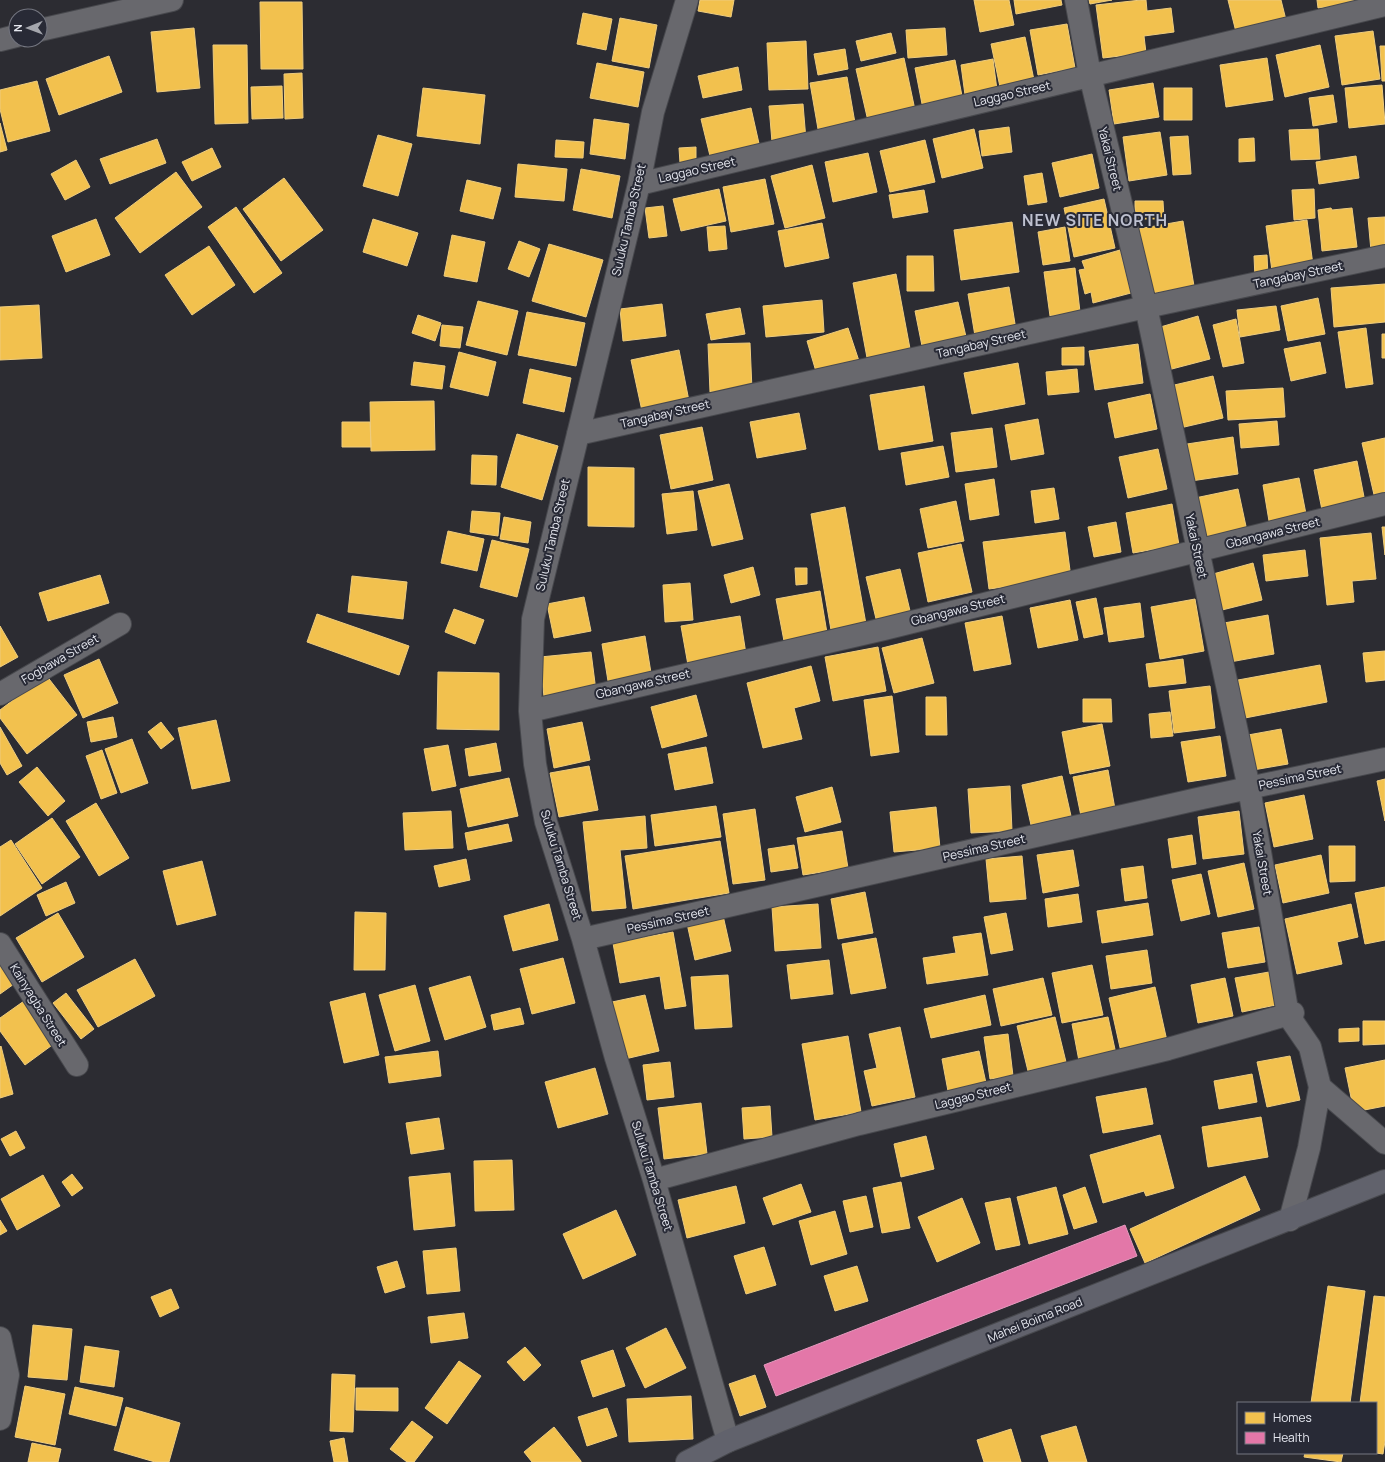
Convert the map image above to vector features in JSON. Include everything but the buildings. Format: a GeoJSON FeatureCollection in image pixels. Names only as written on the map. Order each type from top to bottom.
{"type":"FeatureCollection","features":[{"type":"Feature","properties":{"kind":"main road","name":"Mahei Boima Road"},"geometry":{"type":"LineString","coordinates":[[687,1462],[728,1441],[1290,1220],[1385,1181]]}},
{"type":"Feature","properties":{"kind":"street"},"geometry":{"type":"LineString","coordinates":[[48,28],[172,0]]}},
{"type":"Feature","properties":{"kind":"street","name":"Suluku Tamba Street"},"geometry":{"type":"LineString","coordinates":[[687,0],[654,112],[639,184],[533,619],[530,711],[535,764],[546,822],[583,939],[616,1058],[654,1180],[728,1441]]}},
{"type":"Feature","properties":{"kind":"street","name":"Yakai Street"},"geometry":{"type":"LineString","coordinates":[[1076,0],[1090,76],[1146,308],[1249,788],[1290,1014],[1310,1047],[1320,1087],[1310,1148],[1290,1220]]}},
{"type":"Feature","properties":{"kind":"street","name":"Laggao Street"},"geometry":{"type":"LineString","coordinates":[[639,184],[1385,5]]}},
{"type":"Feature","properties":{"kind":"street","name":"Tangabay Street"},"geometry":{"type":"LineString","coordinates":[[578,434],[1385,256]]}},
{"type":"Feature","properties":{"kind":"street","name":"Gbangawa Street"},"geometry":{"type":"LineString","coordinates":[[530,711],[892,627],[1198,552],[1385,504]]}},
{"type":"Feature","properties":{"kind":"street","name":"Fogbawa Street"},"geometry":{"type":"LineString","coordinates":[[0,694],[120,624]]}},
{"type":"Feature","properties":{"kind":"street","name":"Pessima Street"},"geometry":{"type":"LineString","coordinates":[[583,939],[1249,788],[1385,759]]}},
{"type":"Feature","properties":{"kind":"street","name":"Kainyagba Street"},"geometry":{"type":"LineString","coordinates":[[0,944],[77,1065]]}},
{"type":"Feature","properties":{"kind":"street","name":"Laggao Street"},"geometry":{"type":"LineString","coordinates":[[654,1180],[859,1124],[1168,1049],[1290,1014]]}},
{"type":"Feature","properties":{"kind":"street"},"geometry":{"type":"LineString","coordinates":[[1320,1087],[1385,1143]]}},
{"type":"Feature","properties":{"kind":"street"},"geometry":{"type":"LineString","coordinates":[[0,1338],[8,1375],[0,1419]]}},
{"type":"Feature","properties":{"kind":"district","name":"NEW SITE NORTH"},"geometry":{"type":"Point","coordinates":[1095,220]}}]}
